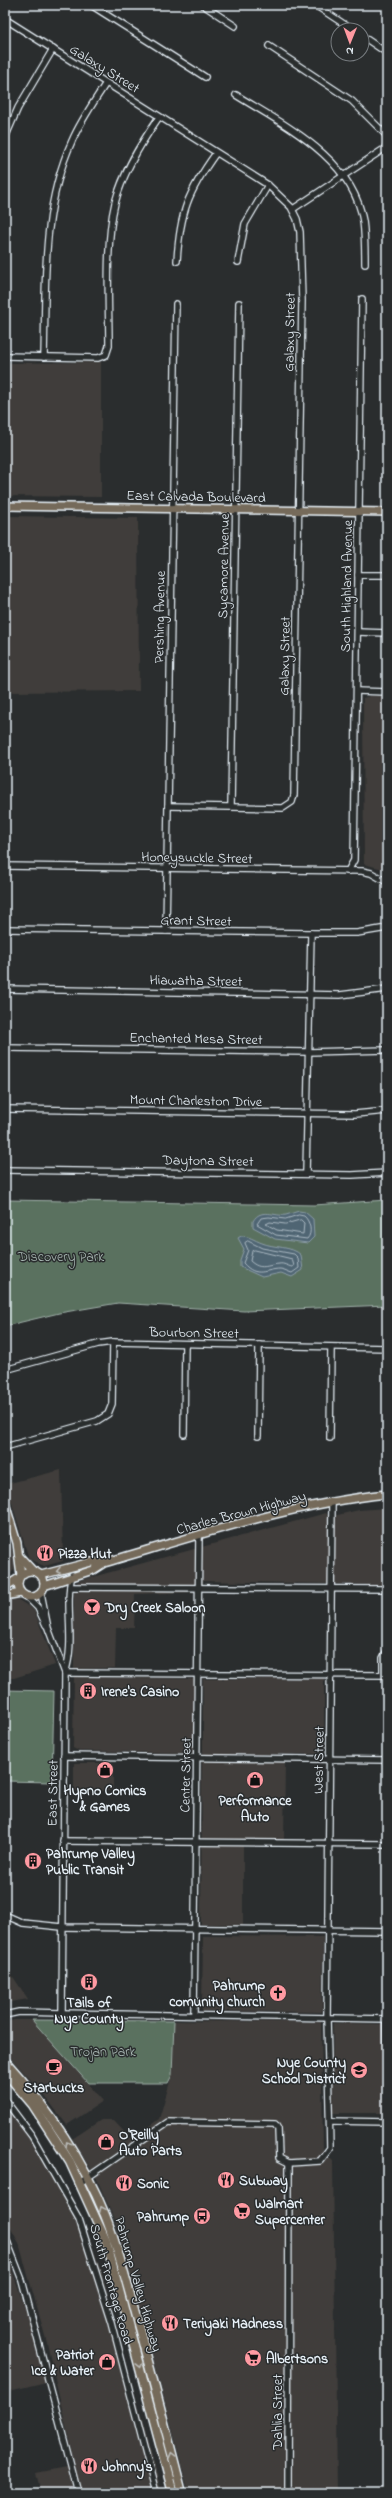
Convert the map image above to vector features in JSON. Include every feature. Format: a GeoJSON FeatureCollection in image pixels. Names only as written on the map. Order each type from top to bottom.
{"type":"FeatureCollection","features":[{"type":"Feature","properties":{"kind":"highway","name":"Pahrump Valley Highway"},"geometry":{"type":"LineString","coordinates":[[5,2060],[57,2126],[84,2180],[115,2267],[173,2493]]}},
{"type":"Feature","properties":{"kind":"highway"},"geometry":{"type":"LineString","coordinates":[[5,2064],[17,2074]]}},
{"type":"Feature","properties":{"kind":"highway","name":"Pahrump Valley Highway"},"geometry":{"type":"LineString","coordinates":[[5,2072],[33,2105],[84,2180],[105,2214],[119,2254],[182,2493]]}},
{"type":"Feature","properties":{"kind":"highway"},"geometry":{"type":"LineString","coordinates":[[147,2392],[154,2402],[162,2433],[167,2434]]}},
{"type":"Feature","properties":{"kind":"main road","name":"East Calvada Boulevard"},"geometry":{"type":"LineString","coordinates":[[5,506],[387,512]]}},
{"type":"Feature","properties":{"kind":"main road","name":"Charles Brown Highway"},"geometry":{"type":"LineString","coordinates":[[43,1589],[72,1576],[93,1570],[104,1563],[199,1536],[332,1503],[387,1494]]}},
{"type":"Feature","properties":{"kind":"main road"},"geometry":{"type":"LineString","coordinates":[[5,1503],[20,1557],[20,1577],[18,1586],[24,1595]]}},
{"type":"Feature","properties":{"kind":"main road"},"geometry":{"type":"LineString","coordinates":[[5,1596],[24,1595],[35,1597],[43,1589],[41,1576],[33,1571],[20,1557]]}},
{"type":"Feature","properties":{"kind":"main road","name":"Charles Brown Highway"},"geometry":{"type":"LineString","coordinates":[[41,1576],[91,1562],[104,1563]]}},
{"type":"Feature","properties":{"kind":"main road"},"geometry":{"type":"LineString","coordinates":[[5,1587],[20,1577],[33,1571]]}},
{"type":"Feature","properties":{"kind":"street"},"geometry":{"type":"LineString","coordinates":[[91,5],[205,77]]}},
{"type":"Feature","properties":{"kind":"street"},"geometry":{"type":"LineString","coordinates":[[203,5],[235,26]]}},
{"type":"Feature","properties":{"kind":"street"},"geometry":{"type":"LineString","coordinates":[[315,5],[341,22]]}},
{"type":"Feature","properties":{"kind":"street","name":"Galaxy Street"},"geometry":{"type":"LineString","coordinates":[[5,19],[268,185],[293,209],[300,232],[302,300],[294,795],[292,802],[282,808],[231,806]]}},
{"type":"Feature","properties":{"kind":"street"},"geometry":{"type":"LineString","coordinates":[[370,41],[387,53]]}},
{"type":"Feature","properties":{"kind":"street"},"geometry":{"type":"LineString","coordinates":[[269,46],[352,100],[387,136]]}},
{"type":"Feature","properties":{"kind":"street"},"geometry":{"type":"LineString","coordinates":[[5,138],[18,108],[53,49]]}},
{"type":"Feature","properties":{"kind":"street"},"geometry":{"type":"LineString","coordinates":[[44,357],[48,228],[52,204],[72,140],[106,83]]}},
{"type":"Feature","properties":{"kind":"street"},"geometry":{"type":"LineString","coordinates":[[236,95],[313,145],[343,176],[358,202],[363,220],[365,264]]}},
{"type":"Feature","properties":{"kind":"street"},"geometry":{"type":"LineString","coordinates":[[5,356],[98,358],[106,355],[109,346],[111,232],[115,203],[126,173],[159,117]]}},
{"type":"Feature","properties":{"kind":"street"},"geometry":{"type":"LineString","coordinates":[[293,209],[387,146]]}},
{"type":"Feature","properties":{"kind":"street"},"geometry":{"type":"LineString","coordinates":[[176,261],[179,229],[184,207],[196,181],[216,152]]}},
{"type":"Feature","properties":{"kind":"street"},"geometry":{"type":"LineString","coordinates":[[238,262],[245,224],[268,185]]}},
{"type":"Feature","properties":{"kind":"street","name":"South Highland Avenue"},"geometry":{"type":"LineString","coordinates":[[348,871],[354,860],[362,299]]}},
{"type":"Feature","properties":{"kind":"street","name":"Sycamore Avenue"},"geometry":{"type":"LineString","coordinates":[[231,806],[239,303]]}},
{"type":"Feature","properties":{"kind":"street","name":"Pershing Avenue"},"geometry":{"type":"LineString","coordinates":[[166,931],[176,304]]}},
{"type":"Feature","properties":{"kind":"street"},"geometry":{"type":"LineString","coordinates":[[358,575],[387,575]]}},
{"type":"Feature","properties":{"kind":"street"},"geometry":{"type":"LineString","coordinates":[[358,632],[387,633]]}},
{"type":"Feature","properties":{"kind":"street"},"geometry":{"type":"LineString","coordinates":[[357,691],[387,692]]}},
{"type":"Feature","properties":{"kind":"street"},"geometry":{"type":"LineString","coordinates":[[168,806],[231,806]]}},
{"type":"Feature","properties":{"kind":"street","name":"Honeysuckle Street"},"geometry":{"type":"LineString","coordinates":[[5,866],[348,871],[371,873],[387,882]]}},
{"type":"Feature","properties":{"kind":"street","name":"Grant Street"},"geometry":{"type":"LineString","coordinates":[[5,928],[311,933],[357,933],[387,928]]}},
{"type":"Feature","properties":{"kind":"street"},"geometry":{"type":"LineString","coordinates":[[306,1174],[311,933]]}},
{"type":"Feature","properties":{"kind":"street","name":"Hiawatha Street"},"geometry":{"type":"LineString","coordinates":[[5,990],[360,994],[387,989]]}},
{"type":"Feature","properties":{"kind":"street","name":"Enchanted Mesa Street"},"geometry":{"type":"LineString","coordinates":[[5,1048],[308,1052],[387,1050]]}},
{"type":"Feature","properties":{"kind":"street","name":"Mount Charleston Drive"},"geometry":{"type":"LineString","coordinates":[[5,1109],[307,1114],[355,1114],[387,1111]]}},
{"type":"Feature","properties":{"kind":"street","name":"Daytona Street"},"geometry":{"type":"LineString","coordinates":[[5,1170],[352,1175],[387,1173]]}},
{"type":"Feature","properties":{"kind":"street"},"geometry":{"type":"LineString","coordinates":[[5,1447],[97,1421],[108,1414],[112,1404],[113,1342]]}},
{"type":"Feature","properties":{"kind":"street","name":"Bourbon Street"},"geometry":{"type":"LineString","coordinates":[[5,1370],[98,1344],[113,1342],[387,1348]]}},
{"type":"Feature","properties":{"kind":"street"},"geometry":{"type":"LineString","coordinates":[[184,1434],[185,1344]]}},
{"type":"Feature","properties":{"kind":"street"},"geometry":{"type":"LineString","coordinates":[[258,1436],[259,1345]]}},
{"type":"Feature","properties":{"kind":"street"},"geometry":{"type":"LineString","coordinates":[[330,1438],[332,1347]]}},
{"type":"Feature","properties":{"kind":"street","name":"West Street"},"geometry":{"type":"LineString","coordinates":[[327,2017],[332,1503]]}},
{"type":"Feature","properties":{"kind":"street","name":"Center Street"},"geometry":{"type":"LineString","coordinates":[[194,2015],[200,1586],[199,1536]]}},
{"type":"Feature","properties":{"kind":"street","name":"East Street"},"geometry":{"type":"LineString","coordinates":[[62,2012],[65,1673],[68,1663],[71,1632],[70,1587],[72,1576]]}},
{"type":"Feature","properties":{"kind":"street"},"geometry":{"type":"LineString","coordinates":[[70,1587],[200,1586],[387,1589]]}},
{"type":"Feature","properties":{"kind":"street"},"geometry":{"type":"LineString","coordinates":[[43,1589],[48,1628]]}},
{"type":"Feature","properties":{"kind":"street"},"geometry":{"type":"LineString","coordinates":[[24,1595],[38,1608],[48,1628],[65,1673],[385,1675],[383,1658],[387,1651]]}},
{"type":"Feature","properties":{"kind":"street"},"geometry":{"type":"LineString","coordinates":[[64,1756],[387,1760]]}},
{"type":"Feature","properties":{"kind":"street"},"geometry":{"type":"LineString","coordinates":[[63,1841],[387,1844]]}},
{"type":"Feature","properties":{"kind":"street"},"geometry":{"type":"LineString","coordinates":[[5,1915],[23,1923],[62,1927],[387,1931]]}},
{"type":"Feature","properties":{"kind":"street"},"geometry":{"type":"LineString","coordinates":[[5,2015],[19,2012],[62,2012],[387,2018],[387,2068]]}},
{"type":"Feature","properties":{"kind":"street"},"geometry":{"type":"LineString","coordinates":[[84,2180],[168,2122],[275,2124],[278,2129],[279,2158],[289,2163],[320,2161],[330,2148],[327,2017]]}},
{"type":"Feature","properties":{"kind":"street","name":"South Frontage Road"},"geometry":{"type":"LineString","coordinates":[[5,2100],[35,2140],[79,2219],[105,2300],[156,2493]]}},
{"type":"Feature","properties":{"kind":"street"},"geometry":{"type":"LineString","coordinates":[[330,2121],[387,2122]]}},
{"type":"Feature","properties":{"kind":"street","name":"Dahlia Street"},"geometry":{"type":"LineString","coordinates":[[288,2493],[289,2163]]}},
{"type":"Feature","properties":{"kind":"street"},"geometry":{"type":"LineString","coordinates":[[5,2236],[22,2280],[78,2493]]}},
{"type":"Feature","properties":{"kind":"shaded area"},"geometry":{"type":"Polygon","coordinates":[[[101,362],[101,497],[5,496],[5,363],[101,362]]]}},
{"type":"Feature","properties":{"kind":"shaded area"},"geometry":{"type":"Polygon","coordinates":[[[5,516],[138,518],[139,691],[5,692],[5,516]]]}},
{"type":"Feature","properties":{"kind":"shaded area"},"geometry":{"type":"Polygon","coordinates":[[[370,696],[387,696],[387,870],[364,864],[363,698],[370,696]]]}},
{"type":"Feature","properties":{"kind":"shaded area"},"geometry":{"type":"Polygon","coordinates":[[[61,1470],[63,1561],[44,1566],[29,1559],[6,1484],[61,1470]]]}},
{"type":"Feature","properties":{"kind":"shaded area"},"geometry":{"type":"Polygon","coordinates":[[[387,1508],[387,1585],[203,1581],[203,1592],[135,1594],[134,1628],[116,1628],[115,1668],[74,1669],[74,1594],[78,1581],[326,1513],[329,1517],[359,1510],[387,1508]]]}},
{"type":"Feature","properties":{"kind":"shaded area"},"geometry":{"type":"Polygon","coordinates":[[[5,1527],[16,1562],[14,1570],[5,1580],[5,1527]]]}},
{"type":"Feature","properties":{"kind":"shaded area"},"geometry":{"type":"Polygon","coordinates":[[[17,1599],[34,1610],[55,1665],[14,1678],[5,1678],[5,1601],[17,1599]]]}},
{"type":"Feature","properties":{"kind":"shaded area"},"geometry":{"type":"Polygon","coordinates":[[[74,1677],[194,1679],[193,1753],[79,1751],[73,1748],[74,1677]]]}},
{"type":"Feature","properties":{"kind":"shaded area"},"geometry":{"type":"Polygon","coordinates":[[[203,1679],[324,1679],[324,1754],[203,1754],[203,1679]]]}},
{"type":"Feature","properties":{"kind":"shaded area"},"geometry":{"type":"Polygon","coordinates":[[[202,1761],[285,1761],[284,1841],[243,1840],[243,1925],[201,1924],[202,1761]]]}},
{"type":"Feature","properties":{"kind":"shaded area"},"geometry":{"type":"Polygon","coordinates":[[[74,1763],[113,1763],[113,1791],[74,1791],[74,1763]]]}},
{"type":"Feature","properties":{"kind":"shaded area"},"geometry":{"type":"Polygon","coordinates":[[[203,1936],[323,1937],[322,2012],[202,2011],[203,1936]]]}},
{"type":"Feature","properties":{"kind":"shaded area"},"geometry":{"type":"Polygon","coordinates":[[[5,1965],[28,1999],[5,2003],[5,1965]]]}},
{"type":"Feature","properties":{"kind":"shaded area"},"geometry":{"type":"Polygon","coordinates":[[[14,2020],[32,2020],[103,2101],[67,2125],[41,2091],[5,2052],[5,2023],[14,2020]]]}},
{"type":"Feature","properties":{"kind":"shaded area"},"geometry":{"type":"Polygon","coordinates":[[[174,2021],[321,2022],[323,2152],[333,2161],[337,2493],[189,2493],[144,2323],[146,2320],[143,2310],[138,2307],[116,2224],[97,2179],[72,2139],[101,2120],[113,2120],[131,2139],[159,2119],[172,2075],[174,2021]]]}},
{"type":"Feature","properties":{"kind":"shaded area","name":"Nye County School District"},"geometry":{"type":"Polygon","coordinates":[[[333,2023],[382,2024],[384,2028],[385,2113],[332,2113],[333,2023]]]}},
{"type":"Feature","properties":{"kind":"shaded area"},"geometry":{"type":"Polygon","coordinates":[[[5,2096],[49,2157],[81,2215],[103,2277],[162,2493],[81,2493],[47,2343],[19,2243],[5,2218],[5,2096]]]}},
{"type":"Feature","properties":{"kind":"shaded area"},"geometry":{"type":"Polygon","coordinates":[[[5,2249],[30,2323],[46,2382],[5,2392],[5,2249]]]}},
{"type":"Feature","properties":{"kind":"shaded area"},"geometry":{"type":"Polygon","coordinates":[[[67,2467],[74,2493],[41,2493],[36,2473],[67,2467]]]}},
{"type":"Feature","properties":{"kind":"green space","name":"Discovery Park"},"geometry":{"type":"Polygon","coordinates":[[[5,1200],[314,1205],[387,1200],[387,1305],[244,1311],[118,1303],[59,1313],[5,1326],[5,1200]]]}},
{"type":"Feature","properties":{"kind":"green space"},"geometry":{"type":"Polygon","coordinates":[[[5,1690],[54,1691],[52,1782],[5,1781],[5,1690]]]}},
{"type":"Feature","properties":{"kind":"green space","name":"Trojan Park"},"geometry":{"type":"Polygon","coordinates":[[[32,2020],[174,2021],[172,2075],[168,2083],[88,2083],[32,2020]]]}},
{"type":"Feature","properties":{"kind":"water"},"geometry":{"type":"Polygon","coordinates":[[[299,1211],[305,1212],[313,1219],[314,1237],[308,1243],[275,1239],[253,1227],[253,1221],[260,1214],[286,1215],[299,1211]]]}},
{"type":"Feature","properties":{"kind":"water"},"geometry":{"type":"Polygon","coordinates":[[[241,1236],[249,1237],[267,1245],[297,1252],[301,1255],[303,1270],[292,1277],[281,1273],[262,1277],[240,1267],[240,1260],[244,1249],[238,1238],[241,1236]]]}},
{"type":"Feature","properties":{"kind":"place","name":"Pizza Hut"},"geometry":{"type":"Point","coordinates":[45,1553]}},
{"type":"Feature","properties":{"kind":"place","name":"Dry Creek Saloon"},"geometry":{"type":"Point","coordinates":[92,1607]}},
{"type":"Feature","properties":{"kind":"place","name":"Irene's Casino"},"geometry":{"type":"Point","coordinates":[88,1691]}},
{"type":"Feature","properties":{"kind":"place","name":"Hypno Comics & Games"},"geometry":{"type":"Point","coordinates":[105,1770]}},
{"type":"Feature","properties":{"kind":"place","name":"Performance Auto"},"geometry":{"type":"Point","coordinates":[255,1780]}},
{"type":"Feature","properties":{"kind":"place","name":"Pahrump Valley Public Transit"},"geometry":{"type":"Point","coordinates":[33,1861]}},
{"type":"Feature","properties":{"kind":"place","name":"Tails of Nye County"},"geometry":{"type":"Point","coordinates":[89,1982]}},
{"type":"Feature","properties":{"kind":"place","name":"Pahrump comunity church"},"geometry":{"type":"Point","coordinates":[278,1993]}},
{"type":"Feature","properties":{"kind":"place","name":"Starbucks"},"geometry":{"type":"Point","coordinates":[54,2067]}},
{"type":"Feature","properties":{"kind":"place","name":"Nye County School District"},"geometry":{"type":"Point","coordinates":[359,2070]}},
{"type":"Feature","properties":{"kind":"place","name":"O'Reilly Auto Parts"},"geometry":{"type":"Point","coordinates":[106,2142]}},
{"type":"Feature","properties":{"kind":"place","name":"Subway"},"geometry":{"type":"Point","coordinates":[226,2180]}},
{"type":"Feature","properties":{"kind":"place","name":"Sonic"},"geometry":{"type":"Point","coordinates":[124,2183]}},
{"type":"Feature","properties":{"kind":"place","name":"Walmart Supercenter"},"geometry":{"type":"Point","coordinates":[242,2211]}},
{"type":"Feature","properties":{"kind":"place","name":"Pahrump"},"geometry":{"type":"Point","coordinates":[202,2216]}},
{"type":"Feature","properties":{"kind":"place","name":"Teriyaki Madness"},"geometry":{"type":"Point","coordinates":[170,2323]}},
{"type":"Feature","properties":{"kind":"place","name":"Albertsons"},"geometry":{"type":"Point","coordinates":[253,2358]}},
{"type":"Feature","properties":{"kind":"place","name":"Patriot Ice & Water"},"geometry":{"type":"Point","coordinates":[107,2362]}},
{"type":"Feature","properties":{"kind":"place","name":"Johnny's"},"geometry":{"type":"Point","coordinates":[89,2466]}}]}
